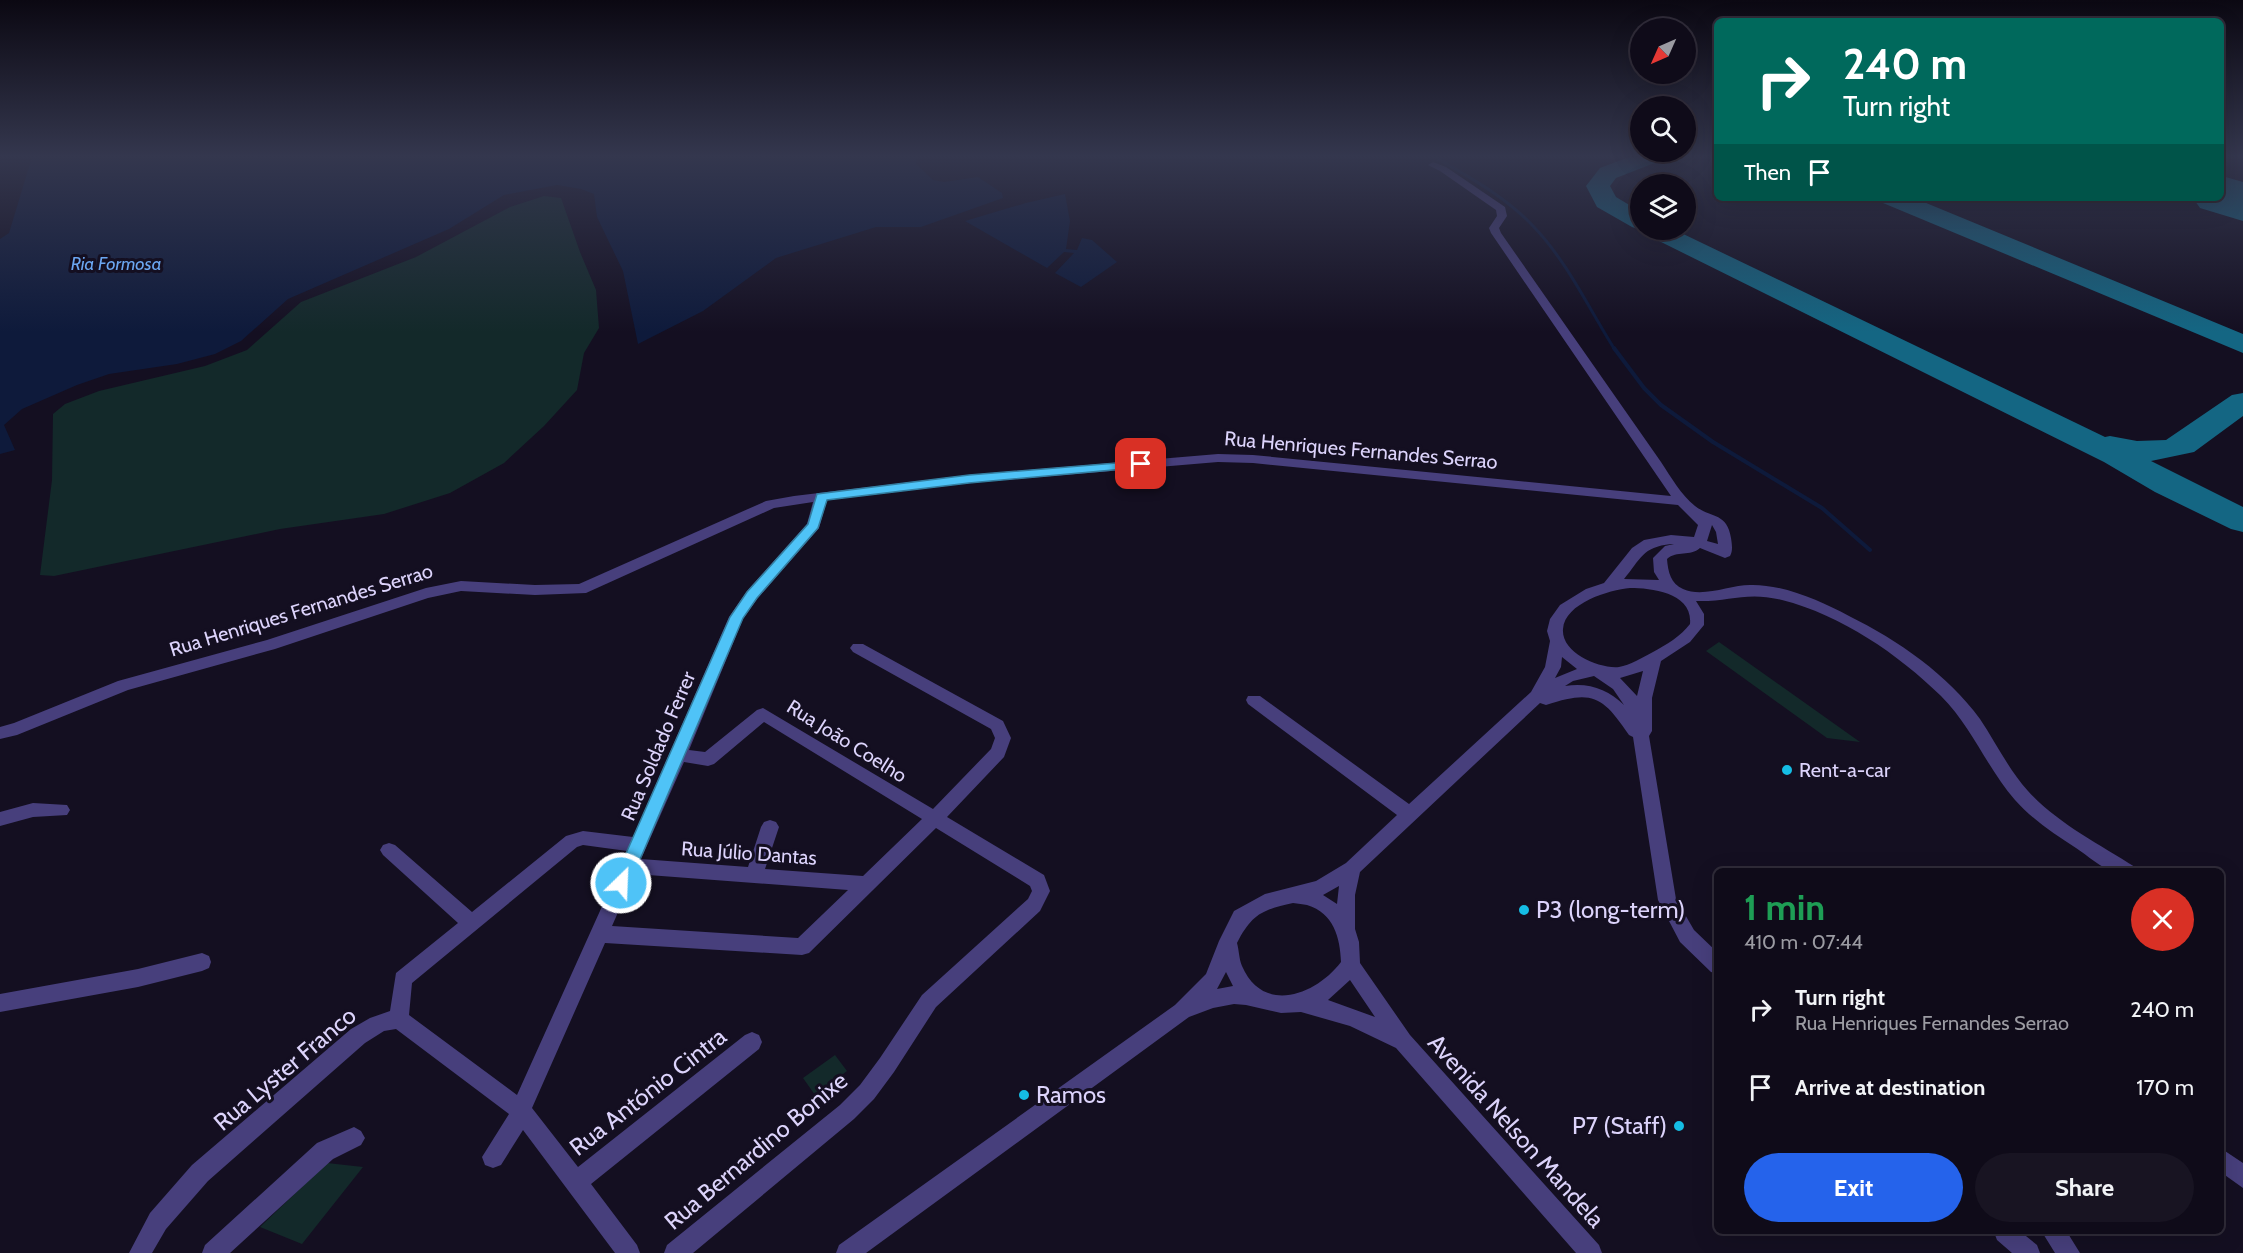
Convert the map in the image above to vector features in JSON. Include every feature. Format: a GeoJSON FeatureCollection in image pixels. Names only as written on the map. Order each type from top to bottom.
{"type":"FeatureCollection","features":[{"type":"Feature","properties":{"kind":"street"},"geometry":{"type":"LineString","coordinates":[[847,1253],[1182,1011],[1213,980],[1228,940],[1241,917],[1271,900],[1320,888],[1352,868],[1536,697],[1568,677],[1596,671],[1620,673],[1634,670],[1692,633],[1697,625],[1698,615],[1661,572],[1660,558],[1670,549],[1692,548],[1702,537],[1705,524],[1682,501],[1595,380],[1496,233],[1494,228],[1502,215]]}},
{"type":"Feature","properties":{"kind":"street","name":"Rua Henriques Fernandes Serrao"},"geometry":{"type":"LineString","coordinates":[[0,733],[17,729],[124,685],[270,645],[426,592],[461,586],[535,590],[581,589],[771,504],[969,479],[1218,458],[1253,459],[1682,501]]}},
{"type":"Feature","properties":{"kind":"street","name":"Rua Soldado Ferrer"},"geometry":{"type":"LineString","coordinates":[[493,1156],[514,1126],[678,755],[736,617],[752,595],[814,525],[822,497]]}},
{"type":"Feature","properties":{"kind":"street"},"geometry":{"type":"LineString","coordinates":[[1680,539],[1690,531],[1692,512]]}},
{"type":"Feature","properties":{"kind":"street"},"geometry":{"type":"LineString","coordinates":[[1609,586],[1640,548],[1660,541],[1680,539],[1725,549],[1724,533],[1720,524],[1706,516],[1692,512]]}},
{"type":"Feature","properties":{"kind":"street"},"geometry":{"type":"LineString","coordinates":[[1536,697],[1553,667],[1557,642],[1556,623],[1561,612],[1583,595],[1609,586],[1649,584],[1677,593],[1707,596],[1731,590],[1756,590],[1808,602],[1850,622],[1937,684],[1966,714],[2008,779],[2040,814],[2123,868]]}},
{"type":"Feature","properties":{"kind":"street"},"geometry":{"type":"LineString","coordinates":[[1557,642],[1577,662],[1618,685],[1629,696],[1643,743],[1667,900],[1687,936],[1714,962]]}},
{"type":"Feature","properties":{"kind":"street"},"geometry":{"type":"LineString","coordinates":[[599,934],[801,947],[934,819],[998,752],[1003,738],[997,725],[858,648]]}},
{"type":"Feature","properties":{"kind":"street"},"geometry":{"type":"LineString","coordinates":[[1643,743],[1646,713],[1644,698],[1654,659]]}},
{"type":"Feature","properties":{"kind":"street"},"geometry":{"type":"LineString","coordinates":[[1521,712],[1563,692],[1587,691],[1610,699],[1620,708],[1643,743]]}},
{"type":"Feature","properties":{"kind":"street"},"geometry":{"type":"LineString","coordinates":[[1254,700],[1409,814]]}},
{"type":"Feature","properties":{"kind":"street","name":"Rua João Coelho"},"geometry":{"type":"LineString","coordinates":[[678,755],[708,759],[763,714],[934,819]]}},
{"type":"Feature","properties":{"kind":"street"},"geometry":{"type":"LineString","coordinates":[[0,819],[33,810],[61,810]]}},
{"type":"Feature","properties":{"kind":"street","name":"Rua Bernardino Bonixe"},"geometry":{"type":"LineString","coordinates":[[675,1253],[847,1112],[867,1092],[887,1065],[929,1001],[1034,905],[1041,891],[1038,881],[934,819]]}},
{"type":"Feature","properties":{"kind":"street"},"geometry":{"type":"LineString","coordinates":[[754,875],[770,827]]}},
{"type":"Feature","properties":{"kind":"street"},"geometry":{"type":"LineString","coordinates":[[629,1253],[521,1110],[399,1019],[404,979],[572,841],[583,838],[638,845]]}},
{"type":"Feature","properties":{"kind":"street"},"geometry":{"type":"LineString","coordinates":[[389,850],[472,923]]}},
{"type":"Feature","properties":{"kind":"street","name":"Rua Júlio Dantas"},"geometry":{"type":"LineString","coordinates":[[629,866],[867,884]]}},
{"type":"Feature","properties":{"kind":"street"},"geometry":{"type":"LineString","coordinates":[[1352,868],[1346,895],[1346,929],[1350,942],[1351,965],[1403,1042]]}},
{"type":"Feature","properties":{"kind":"street"},"geometry":{"type":"LineString","coordinates":[[1294,895],[1312,898],[1333,911],[1346,929]]}},
{"type":"Feature","properties":{"kind":"street"},"geometry":{"type":"LineString","coordinates":[[1228,940],[1232,968],[1239,980],[1255,996]]}},
{"type":"Feature","properties":{"kind":"street"},"geometry":{"type":"LineString","coordinates":[[0,1003],[138,978],[202,962]]}},
{"type":"Feature","properties":{"kind":"street"},"geometry":{"type":"LineString","coordinates":[[1182,1011],[1216,997],[1255,996],[1282,1005],[1298,1002],[1328,990],[1340,980],[1351,965]]}},
{"type":"Feature","properties":{"kind":"street"},"geometry":{"type":"LineString","coordinates":[[1298,1002],[1334,1009],[1374,1025],[1403,1042]]}},
{"type":"Feature","properties":{"kind":"street","name":"Rua Lyster Franco"},"geometry":{"type":"LineString","coordinates":[[140,1253],[158,1221],[200,1173],[358,1036],[372,1026],[399,1019]]}},
{"type":"Feature","properties":{"kind":"street","name":"Rua António Cintra"},"geometry":{"type":"LineString","coordinates":[[575,1183],[752,1042]]}},
{"type":"Feature","properties":{"kind":"street","name":"Avenida Nelson Mandela"},"geometry":{"type":"LineString","coordinates":[[1403,1042],[1592,1253]]}},
{"type":"Feature","properties":{"kind":"street"},"geometry":{"type":"LineString","coordinates":[[213,1253],[325,1151],[354,1138]]}},
{"type":"Feature","properties":{"kind":"street"},"geometry":{"type":"LineString","coordinates":[[2224,1163],[2243,1177]]}},
{"type":"Feature","properties":{"kind":"street"},"geometry":{"type":"LineString","coordinates":[[2007,1234],[2029,1253]]}},
{"type":"Feature","properties":{"kind":"street"},"geometry":{"type":"LineString","coordinates":[[2055,1234],[2069,1253]]}},
{"type":"Feature","properties":{"kind":"green space"},"geometry":{"type":"Polygon","coordinates":[[[494,215],[567,215],[596,290],[599,328],[584,353],[577,390],[544,426],[504,463],[450,493],[384,514],[280,529],[54,576],[40,575],[52,480],[53,414],[65,404],[99,391],[205,366],[247,350],[301,302],[416,257],[494,215]]]}},
{"type":"Feature","properties":{"kind":"green space"},"geometry":{"type":"Polygon","coordinates":[[[1719,642],[1860,742],[1827,738],[1706,651],[1719,642]]]}},
{"type":"Feature","properties":{"kind":"green space"},"geometry":{"type":"Polygon","coordinates":[[[835,1055],[847,1071],[815,1095],[803,1078],[835,1055]]]}},
{"type":"Feature","properties":{"kind":"green space"},"geometry":{"type":"Polygon","coordinates":[[[327,1163],[363,1167],[302,1244],[260,1227],[327,1163]]]}},
{"type":"Feature","properties":{"kind":"water","name":"Ria Formosa"},"geometry":{"type":"Polygon","coordinates":[[[14,215],[471,215],[449,229],[288,299],[241,341],[215,354],[177,364],[109,374],[22,409],[4,425],[15,450],[0,454],[0,239],[9,233],[14,215]]]}},
{"type":"Feature","properties":{"kind":"water"},"geometry":{"type":"Polygon","coordinates":[[[954,215],[921,227],[876,227],[776,258],[703,311],[638,344],[623,271],[597,217],[954,215]]]}},
{"type":"Feature","properties":{"kind":"water"},"geometry":{"type":"Polygon","coordinates":[[[984,215],[1069,215],[1066,249],[1077,250],[1082,238],[1092,240],[1117,262],[1081,287],[1055,273],[1074,253],[1064,252],[1047,268],[965,221],[984,215]]]}},
{"type":"Feature","properties":{"kind":"waterway"},"geometry":{"type":"LineString","coordinates":[[1521,215],[1556,254],[1615,350]]}},
{"type":"Feature","properties":{"kind":"waterway"},"geometry":{"type":"LineString","coordinates":[[1614,348],[1644,388],[1661,405],[1713,442],[1822,508],[1870,550]]}},
{"type":"Feature","properties":{"kind":"taxiway"},"geometry":{"type":"LineString","coordinates":[[1934,215],[2243,344]]}},
{"type":"Feature","properties":{"kind":"taxiway"},"geometry":{"type":"LineString","coordinates":[[1676,240],[2115,455],[2167,484],[2243,521]]}},
{"type":"Feature","properties":{"kind":"taxiway"},"geometry":{"type":"LineString","coordinates":[[2110,446],[2147,451],[2174,448],[2183,445],[2243,402]]}},
{"type":"Feature","properties":{"kind":"place","name":"Rent-a-car"},"geometry":{"type":"Point","coordinates":[1787,770]}},
{"type":"Feature","properties":{"kind":"place","name":"P3 (long-term)"},"geometry":{"type":"Point","coordinates":[1524,910]}},
{"type":"Feature","properties":{"kind":"place","name":"Ramos"},"geometry":{"type":"Point","coordinates":[1024,1095]}},
{"type":"Feature","properties":{"kind":"place","name":"P7 (Staff)"},"geometry":{"type":"Point","coordinates":[1679,1126]}},
{"type":"Feature","properties":{"kind":"route"},"geometry":{"type":"LineString","coordinates":[[621,883],[682,747],[736,617],[752,595],[814,525],[822,497],[969,479],[1141,464]]}}]}
